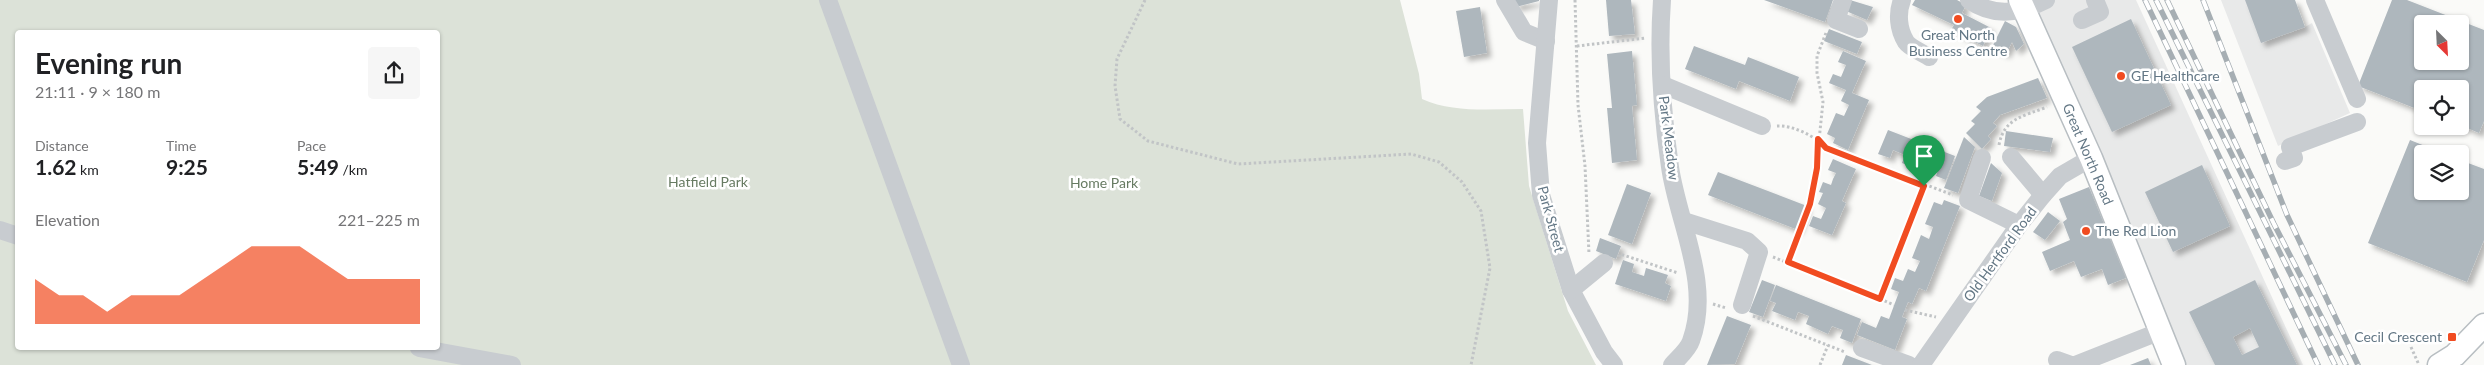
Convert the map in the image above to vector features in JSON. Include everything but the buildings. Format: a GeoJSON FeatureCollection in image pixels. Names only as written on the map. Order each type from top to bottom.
{"type":"FeatureCollection","features":[{"type":"Feature","properties":{"kind":"main road","name":"Great North Road"},"geometry":{"type":"LineString","coordinates":[[2023,5],[2092,158],[2174,365]]}},
{"type":"Feature","properties":{"kind":"main road"},"geometry":{"type":"LineString","coordinates":[[2438,365],[2455,354],[2484,325]]}},
{"type":"Feature","properties":{"kind":"street"},"geometry":{"type":"LineString","coordinates":[[828,0],[961,365]]}},
{"type":"Feature","properties":{"kind":"street"},"geometry":{"type":"LineString","coordinates":[[1506,0],[1524,32],[1546,40]]}},
{"type":"Feature","properties":{"kind":"street","name":"Park Street"},"geometry":{"type":"LineString","coordinates":[[1549,0],[1537,143],[1541,195],[1571,290],[1604,352],[1614,365]]}},
{"type":"Feature","properties":{"kind":"street","name":"Park Meadow"},"geometry":{"type":"LineString","coordinates":[[1662,0],[1659,36],[1670,168],[1684,220],[1695,278],[1698,306],[1691,343],[1672,365]]}},
{"type":"Feature","properties":{"kind":"street"},"geometry":{"type":"LineString","coordinates":[[1843,0],[1836,20],[1859,29]]}},
{"type":"Feature","properties":{"kind":"street"},"geometry":{"type":"LineString","coordinates":[[1902,0],[1898,10],[1899,21],[1907,43],[1929,58]]}},
{"type":"Feature","properties":{"kind":"street"},"geometry":{"type":"LineString","coordinates":[[1969,0],[1981,8],[1998,12],[2046,0]]}},
{"type":"Feature","properties":{"kind":"street"},"geometry":{"type":"LineString","coordinates":[[2082,20],[2100,12],[2095,0]]}},
{"type":"Feature","properties":{"kind":"street"},"geometry":{"type":"LineString","coordinates":[[2315,0],[2357,99]]}},
{"type":"Feature","properties":{"kind":"street","name":"Park Meadow"},"geometry":{"type":"LineString","coordinates":[[1663,85],[1762,126]]}},
{"type":"Feature","properties":{"kind":"street"},"geometry":{"type":"LineString","coordinates":[[2285,161],[2294,158],[2290,147],[2357,122]]}},
{"type":"Feature","properties":{"kind":"street"},"geometry":{"type":"LineString","coordinates":[[2011,157],[2043,195]]}},
{"type":"Feature","properties":{"kind":"street"},"geometry":{"type":"LineString","coordinates":[[1982,158],[1968,200],[2019,225]]}},
{"type":"Feature","properties":{"kind":"street","name":"Old Hertford Road"},"geometry":{"type":"LineString","coordinates":[[1921,365],[2019,225],[2043,195],[2060,176],[2092,158]]}},
{"type":"Feature","properties":{"kind":"street"},"geometry":{"type":"LineString","coordinates":[[1684,220],[1747,241],[1759,252],[1742,305]]}},
{"type":"Feature","properties":{"kind":"street"},"geometry":{"type":"LineString","coordinates":[[0,230],[15,235]]}},
{"type":"Feature","properties":{"kind":"street"},"geometry":{"type":"LineString","coordinates":[[1571,290],[1589,275],[1610,263]]}},
{"type":"Feature","properties":{"kind":"street"},"geometry":{"type":"LineString","coordinates":[[2068,363],[2161,331]]}},
{"type":"Feature","properties":{"kind":"street"},"geometry":{"type":"LineString","coordinates":[[1862,348],[1909,365]]}},
{"type":"Feature","properties":{"kind":"street"},"geometry":{"type":"LineString","coordinates":[[430,350],[512,365]]}},
{"type":"Feature","properties":{"kind":"path"},"geometry":{"type":"LineString","coordinates":[[1145,0],[1117,59],[1115,86],[1120,119],[1148,141],[1238,164],[1411,154],[1439,162],[1462,182],[1481,211],[1490,268],[1471,365]]}},
{"type":"Feature","properties":{"kind":"path"},"geometry":{"type":"LineString","coordinates":[[1575,0],[1578,105],[1585,166],[1589,275]]}},
{"type":"Feature","properties":{"kind":"path"},"geometry":{"type":"LineString","coordinates":[[1836,20],[1827,29],[1817,56],[1817,73],[1823,102],[1818,139],[1817,168],[1810,204],[1788,262],[1894,305]]}},
{"type":"Feature","properties":{"kind":"path"},"geometry":{"type":"LineString","coordinates":[[1577,46],[1659,36]]}},
{"type":"Feature","properties":{"kind":"path"},"geometry":{"type":"LineString","coordinates":[[2011,157],[1999,145],[2003,129],[2016,120],[2051,106]]}},
{"type":"Feature","properties":{"kind":"path"},"geometry":{"type":"LineString","coordinates":[[1762,126],[1785,125],[1818,139],[1826,148],[1924,186],[1968,200]]}},
{"type":"Feature","properties":{"kind":"path"},"geometry":{"type":"LineString","coordinates":[[1880,299],[1924,186]]}},
{"type":"Feature","properties":{"kind":"path"},"geometry":{"type":"LineString","coordinates":[[1610,263],[1620,254],[1695,278]]}},
{"type":"Feature","properties":{"kind":"path"},"geometry":{"type":"LineString","coordinates":[[1905,310],[1952,321]]}},
{"type":"Feature","properties":{"kind":"path"},"geometry":{"type":"LineString","coordinates":[[1760,319],[1849,353],[1862,348]]}},
{"type":"Feature","properties":{"kind":"path"},"geometry":{"type":"LineString","coordinates":[[1820,365],[1828,345]]}},
{"type":"Feature","properties":{"kind":"path"},"geometry":{"type":"LineString","coordinates":[[2411,347],[2419,365]]}},
{"type":"Feature","properties":{"kind":"shaded area"},"geometry":{"type":"Polygon","coordinates":[[[2029,0],[2136,0],[2303,365],[2186,365],[2029,0]]]}},
{"type":"Feature","properties":{"kind":"shaded area"},"geometry":{"type":"Polygon","coordinates":[[[2221,0],[2245,0],[2305,27],[2312,23],[2350,113],[2278,146],[2221,0]]]}},
{"type":"Feature","properties":{"kind":"green space"},"geometry":{"type":"Polygon","coordinates":[[[0,0],[1400,0],[1419,74],[1422,99],[1459,108],[1484,110],[1523,109],[1529,186],[1568,311],[1596,365],[0,365],[0,0]]]}},
{"type":"Feature","properties":{"kind":"railway"},"geometry":{"type":"LineString","coordinates":[[2145,0],[2318,365]]}},
{"type":"Feature","properties":{"kind":"railway"},"geometry":{"type":"LineString","coordinates":[[2156,0],[2335,365]]}},
{"type":"Feature","properties":{"kind":"railway"},"geometry":{"type":"LineString","coordinates":[[2167,0],[2274,224],[2346,365]]}},
{"type":"Feature","properties":{"kind":"railway"},"geometry":{"type":"LineString","coordinates":[[2203,0],[2287,215],[2358,365]]}},
{"type":"Feature","properties":{"kind":"place","name":"Great North Business Centre"},"geometry":{"type":"Point","coordinates":[1958,19]}},
{"type":"Feature","properties":{"kind":"place","name":"GE Healthcare"},"geometry":{"type":"Point","coordinates":[2121,76]}},
{"type":"Feature","properties":{"kind":"place","name":"The Red Lion"},"geometry":{"type":"Point","coordinates":[2086,231]}},
{"type":"Feature","properties":{"kind":"place","name":"Cecil Crescent"},"geometry":{"type":"Point","coordinates":[2452,337]}},
{"type":"Feature","properties":{"kind":"route"},"geometry":{"type":"LineString","coordinates":[[1818,139],[1826,148],[1924,186],[1880,299],[1788,262],[1810,204],[1814,188],[1818,139]]}},
{"type":"Feature","properties":{"kind":"park label","name":"Hatfield Park"},"geometry":{"type":"Point","coordinates":[708,182]}},
{"type":"Feature","properties":{"kind":"park label","name":"Home Park"},"geometry":{"type":"Point","coordinates":[1104,183]}}]}
